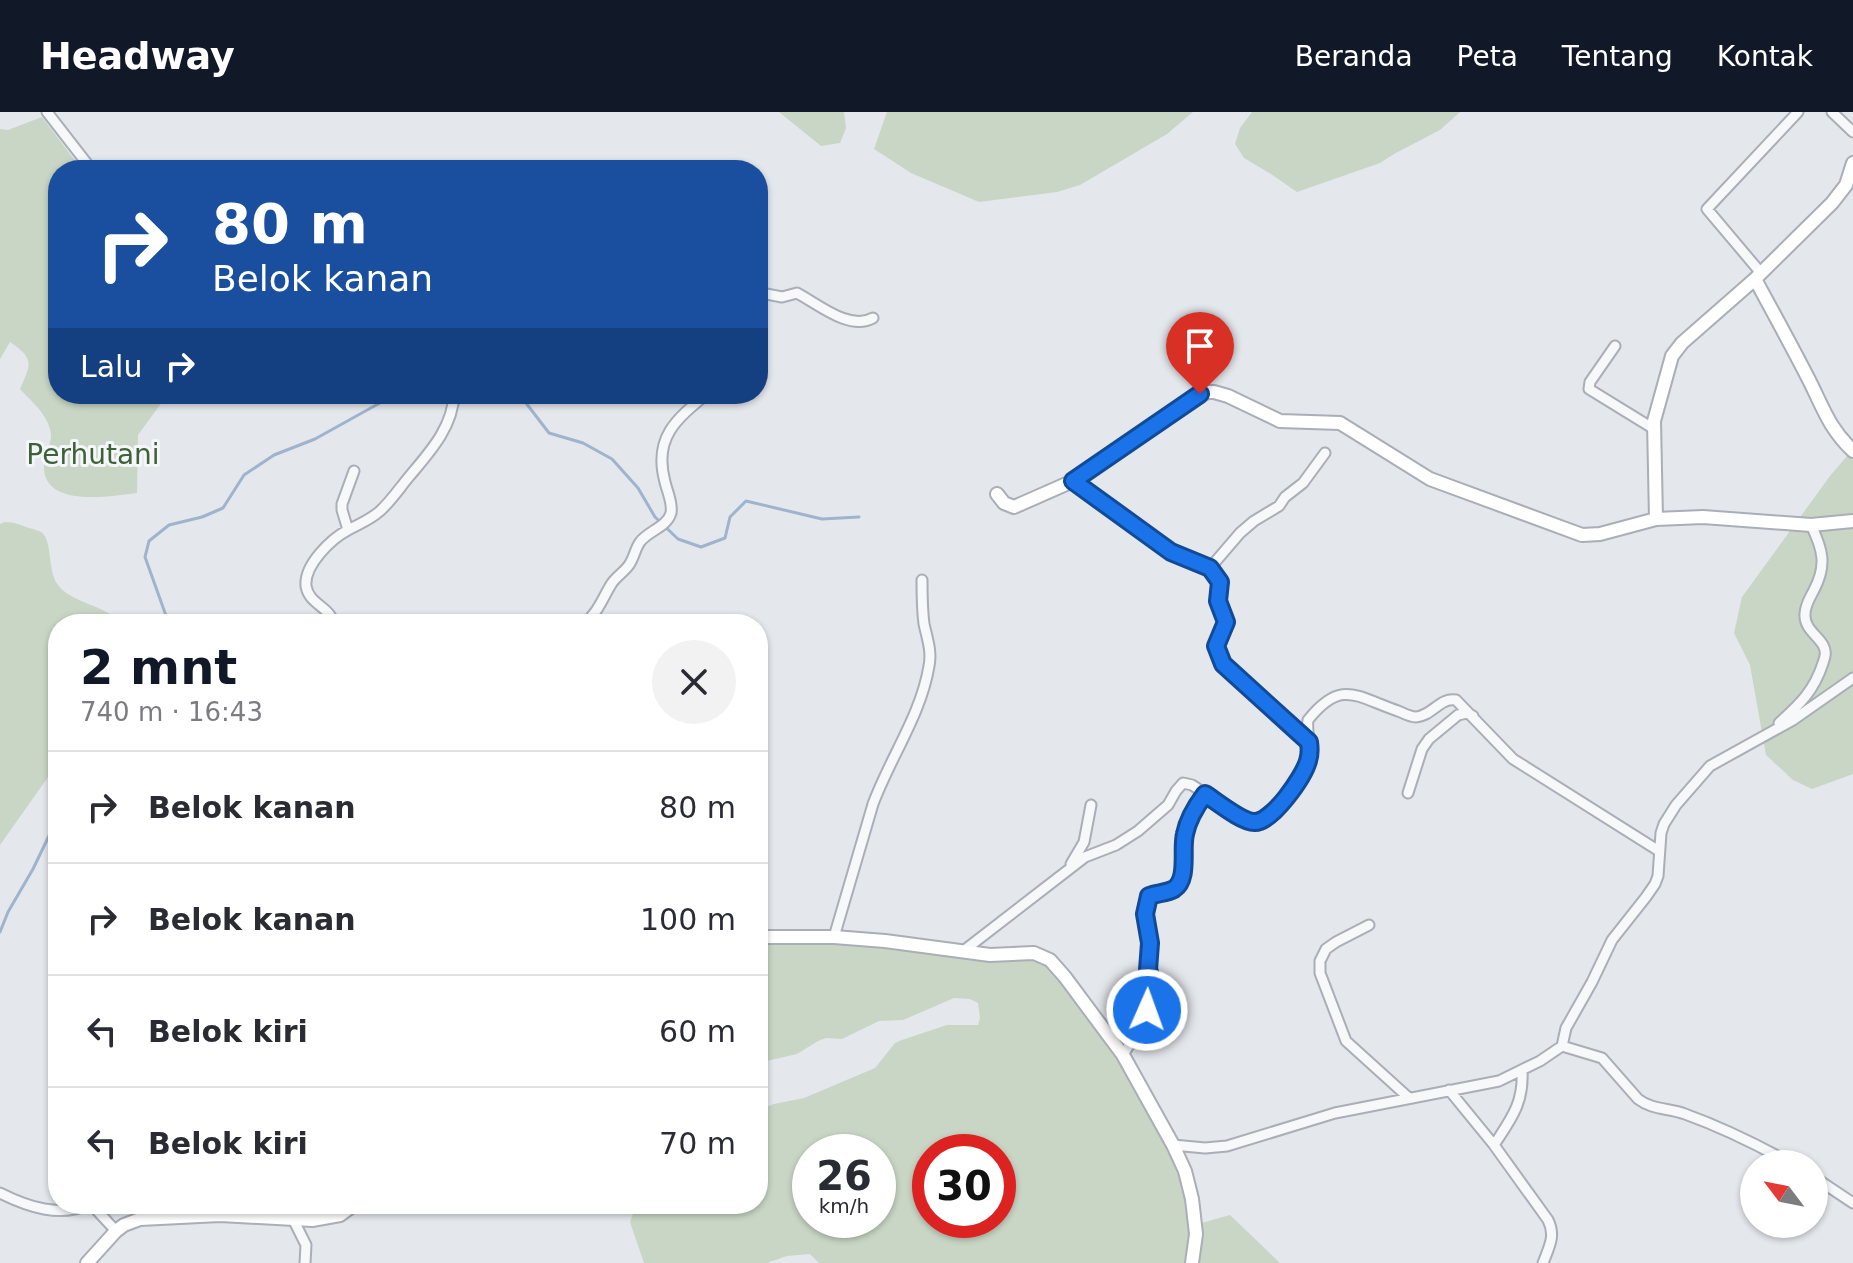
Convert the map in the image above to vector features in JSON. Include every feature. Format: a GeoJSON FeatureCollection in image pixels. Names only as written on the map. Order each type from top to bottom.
{"type":"FeatureCollection","features":[{"type":"Feature","properties":{"kind":"street"},"geometry":{"type":"LineString","coordinates":[[47,112],[84,160]]}},
{"type":"Feature","properties":{"kind":"street"},"geometry":{"type":"LineString","coordinates":[[1798,112],[1708,207],[1708,211],[1758,276],[1824,414],[1853,451]]}},
{"type":"Feature","properties":{"kind":"street"},"geometry":{"type":"LineString","coordinates":[[1832,112],[1853,132]]}},
{"type":"Feature","properties":{"kind":"street"},"geometry":{"type":"LineString","coordinates":[[1656,519],[1654,421],[1669,364],[1677,349],[1758,276],[1840,194],[1853,163]]}},
{"type":"Feature","properties":{"kind":"street"},"geometry":{"type":"LineString","coordinates":[[768,294],[782,297],[797,293],[854,322],[873,318]]}},
{"type":"Feature","properties":{"kind":"street"},"geometry":{"type":"LineString","coordinates":[[1615,346],[1590,382],[1589,389],[1654,429]]}},
{"type":"Feature","properties":{"kind":"street"},"geometry":{"type":"LineString","coordinates":[[997,494],[1004,503],[1014,507],[1073,481],[1191,399],[1214,392],[1280,421],[1340,423],[1441,485],[1582,535],[1595,535],[1656,519],[1703,517],[1811,525],[1853,521]]}},
{"type":"Feature","properties":{"kind":"street"},"geometry":{"type":"LineString","coordinates":[[330,614],[310,596],[306,584],[314,559],[348,530],[359,526],[383,508],[435,446],[447,425],[452,404]]}},
{"type":"Feature","properties":{"kind":"street"},"geometry":{"type":"LineString","coordinates":[[594,614],[612,583],[629,565],[641,540],[666,521],[671,511],[661,463],[664,441],[675,422],[696,404]]}},
{"type":"Feature","properties":{"kind":"street"},"geometry":{"type":"LineString","coordinates":[[1210,568],[1240,533],[1279,506],[1303,483],[1325,453]]}},
{"type":"Feature","properties":{"kind":"street"},"geometry":{"type":"LineString","coordinates":[[348,530],[342,504],[354,471]]}},
{"type":"Feature","properties":{"kind":"street"},"geometry":{"type":"LineString","coordinates":[[1073,481],[1171,552],[1210,568],[1220,582],[1218,601],[1226,622],[1216,646],[1223,664],[1309,742]]}},
{"type":"Feature","properties":{"kind":"street"},"geometry":{"type":"LineString","coordinates":[[1768,734],[1798,707],[1816,682],[1826,653],[1805,620],[1808,602],[1821,575],[1823,563],[1811,525]]}},
{"type":"Feature","properties":{"kind":"street"},"geometry":{"type":"LineString","coordinates":[[834,937],[876,795],[917,707],[930,664],[930,646],[921,600],[922,580]]}},
{"type":"Feature","properties":{"kind":"street"},"geometry":{"type":"LineString","coordinates":[[1173,1145],[1205,1148],[1227,1146],[1326,1116],[1499,1081],[1562,1046],[1566,1028],[1612,940],[1655,884],[1664,824],[1700,776],[1710,766],[1793,720],[1853,678]]}},
{"type":"Feature","properties":{"kind":"street"},"geometry":{"type":"LineString","coordinates":[[962,952],[1085,857],[1116,845],[1138,831],[1168,805],[1183,783],[1192,785],[1247,821],[1263,820],[1285,798],[1309,760],[1309,718],[1328,698],[1341,694],[1355,695],[1414,717],[1447,699],[1453,699],[1513,759],[1659,851]]}},
{"type":"Feature","properties":{"kind":"street"},"geometry":{"type":"LineString","coordinates":[[1408,793],[1422,749],[1429,739],[1458,715],[1467,713],[1473,716]]}},
{"type":"Feature","properties":{"kind":"street"},"geometry":{"type":"LineString","coordinates":[[1123,1055],[1145,1019],[1152,980],[1148,970],[1147,899],[1180,883],[1185,832],[1205,794]]}},
{"type":"Feature","properties":{"kind":"street"},"geometry":{"type":"LineString","coordinates":[[1068,871],[1084,842],[1091,805]]}},
{"type":"Feature","properties":{"kind":"street"},"geometry":{"type":"LineString","coordinates":[[1369,925],[1326,949],[1320,961],[1320,973],[1346,1041],[1409,1098]]}},
{"type":"Feature","properties":{"kind":"street"},"geometry":{"type":"LineString","coordinates":[[768,937],[834,937],[998,955],[1034,953],[1050,960],[1123,1055],[1173,1145],[1185,1171],[1192,1199],[1196,1234],[1192,1263]]}},
{"type":"Feature","properties":{"kind":"street"},"geometry":{"type":"LineString","coordinates":[[1562,1046],[1602,1058],[1644,1104],[1681,1112],[1765,1150]]}},
{"type":"Feature","properties":{"kind":"street"},"geometry":{"type":"LineString","coordinates":[[1494,1145],[1520,1101],[1522,1070]]}},
{"type":"Feature","properties":{"kind":"street"},"geometry":{"type":"LineString","coordinates":[[1449,1090],[1494,1145],[1551,1227],[1553,1238],[1543,1263]]}},
{"type":"Feature","properties":{"kind":"street"},"geometry":{"type":"LineString","coordinates":[[1828,1186],[1853,1203]]}},
{"type":"Feature","properties":{"kind":"street"},"geometry":{"type":"LineString","coordinates":[[0,1193],[48,1210]]}},
{"type":"Feature","properties":{"kind":"street"},"geometry":{"type":"LineString","coordinates":[[100,1214],[116,1231]]}},
{"type":"Feature","properties":{"kind":"street"},"geometry":{"type":"LineString","coordinates":[[87,1263],[116,1231],[131,1222],[151,1217],[220,1215],[312,1220],[341,1214]]}},
{"type":"Feature","properties":{"kind":"street"},"geometry":{"type":"LineString","coordinates":[[293,1219],[306,1245],[305,1263]]}},
{"type":"Feature","properties":{"kind":"green space"},"geometry":{"type":"Polygon","coordinates":[[[779,112],[844,112],[846,128],[840,143],[821,146],[779,112]]]}},
{"type":"Feature","properties":{"kind":"green space"},"geometry":{"type":"Polygon","coordinates":[[[887,112],[1193,112],[1167,134],[1080,185],[1057,192],[979,202],[911,173],[874,149],[887,112]]]}},
{"type":"Feature","properties":{"kind":"green space"},"geometry":{"type":"Polygon","coordinates":[[[1252,112],[1460,112],[1440,130],[1380,163],[1297,192],[1244,158],[1235,144],[1240,128],[1252,112]]]}},
{"type":"Feature","properties":{"kind":"green space","name":"Perhutani"},"geometry":{"type":"Polygon","coordinates":[[[42,117],[74,160],[48,160],[48,404],[161,404],[138,435],[137,493],[80,497],[54,488],[46,479],[44,465],[51,438],[48,423],[20,389],[28,368],[27,358],[10,342],[0,359],[0,129],[8,130],[42,117]]]}},
{"type":"Feature","properties":{"kind":"green space"},"geometry":{"type":"Polygon","coordinates":[[[1853,449],[1853,774],[1812,789],[1793,780],[1766,755],[1750,665],[1734,633],[1742,597],[1853,449]]]}},
{"type":"Feature","properties":{"kind":"green space","name":"Perhutani"},"geometry":{"type":"Polygon","coordinates":[[[0,524],[17,524],[41,532],[47,542],[52,572],[58,585],[71,596],[111,614],[48,614],[48,777],[0,845],[0,524]]]}},
{"type":"Feature","properties":{"kind":"green space"},"geometry":{"type":"Polygon","coordinates":[[[826,941],[1044,961],[1100,1030],[1147,1108],[1186,1184],[1191,1226],[1230,1215],[1280,1263],[819,1263],[810,1254],[787,1256],[767,1263],[644,1263],[630,1222],[633,1214],[768,1214],[768,1106],[804,1098],[875,1068],[895,1043],[902,1040],[947,1025],[978,1025],[978,1003],[954,998],[903,1020],[879,1021],[842,1039],[818,1041],[797,1054],[768,1061],[768,942],[826,941]]]}},
{"type":"Feature","properties":{"kind":"waterway"},"geometry":{"type":"LineString","coordinates":[[165,614],[145,557],[149,541],[169,525],[223,508],[244,475],[274,455],[315,439],[378,404]]}},
{"type":"Feature","properties":{"kind":"waterway"},"geometry":{"type":"LineString","coordinates":[[527,404],[549,433],[583,443],[612,459],[638,488],[655,517],[678,539],[701,547],[725,538],[730,517],[746,501],[822,519],[859,517]]}},
{"type":"Feature","properties":{"kind":"waterway"},"geometry":{"type":"LineString","coordinates":[[0,932],[48,838]]}},
{"type":"Feature","properties":{"kind":"route"},"geometry":{"type":"LineString","coordinates":[[1147,1010],[1152,980],[1148,970],[1151,953],[1145,907],[1149,896],[1168,891],[1180,883],[1185,832],[1196,807],[1205,794],[1247,821],[1263,820],[1297,784],[1310,753],[1309,742],[1223,664],[1216,646],[1226,622],[1218,601],[1218,577],[1206,565],[1171,552],[1073,481],[1200,394]]}}]}
